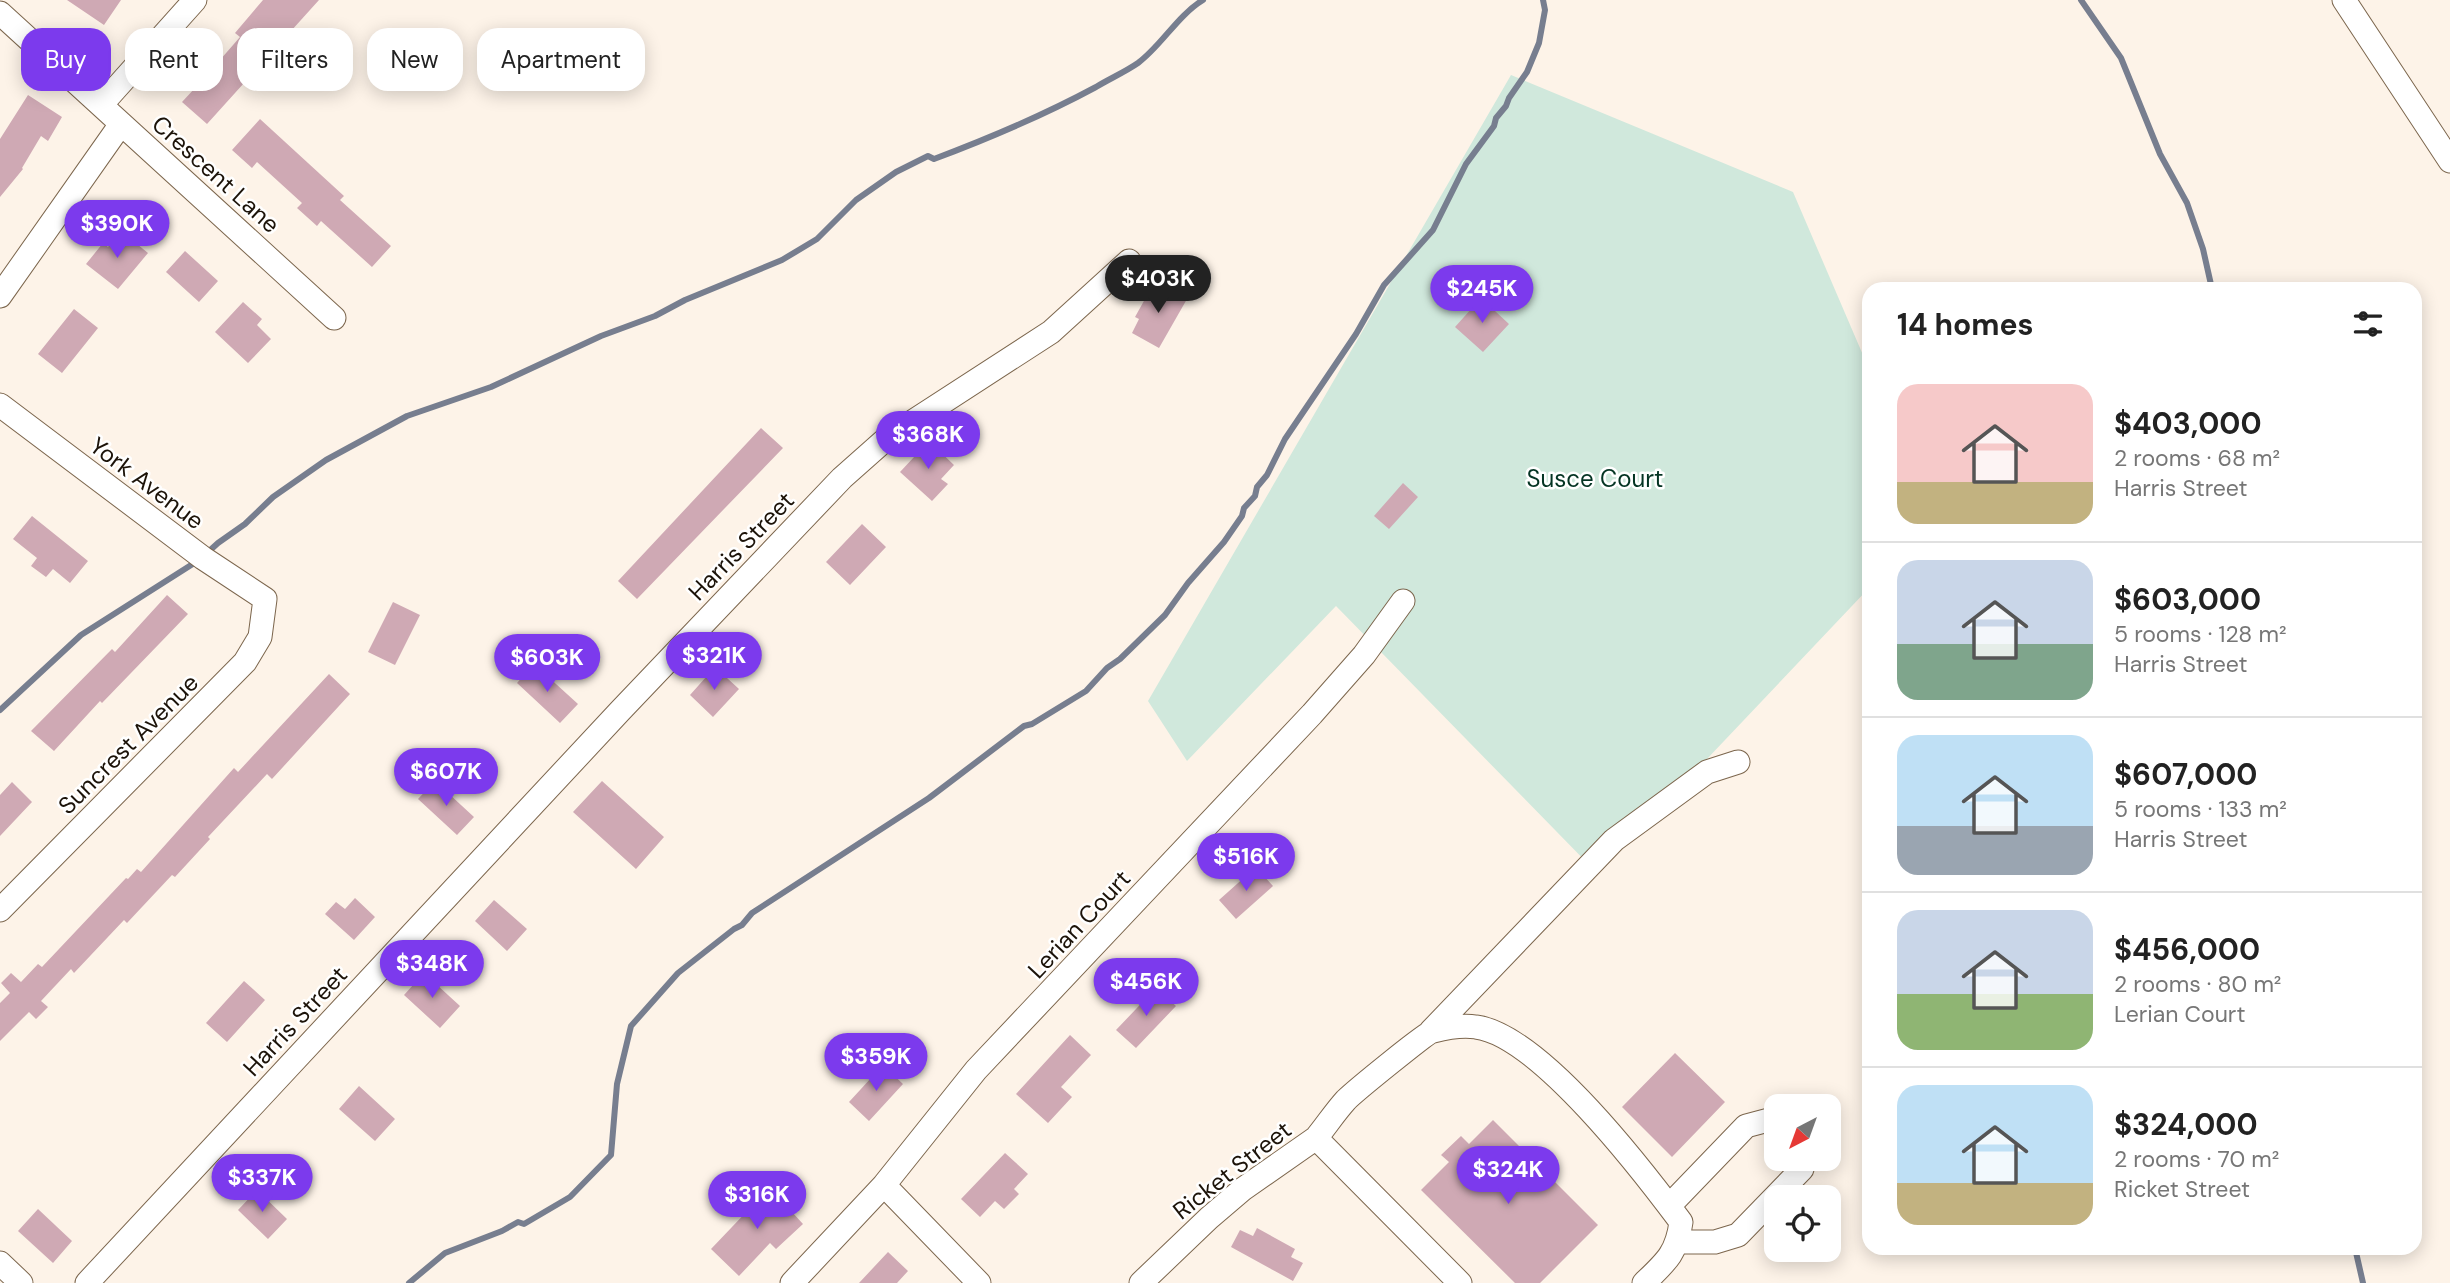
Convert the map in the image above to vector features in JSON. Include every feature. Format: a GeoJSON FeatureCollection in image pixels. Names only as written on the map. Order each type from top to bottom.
{"type":"FeatureCollection","features":[{"type":"Feature","properties":{"kind":"street"},"geometry":{"type":"LineString","coordinates":[[102,106],[195,0]]}},
{"type":"Feature","properties":{"kind":"street"},"geometry":{"type":"LineString","coordinates":[[2344,0],[2450,161]]}},
{"type":"Feature","properties":{"kind":"street","name":"Crescent Lane"},"geometry":{"type":"LineString","coordinates":[[0,13],[334,318]]}},
{"type":"Feature","properties":{"kind":"street"},"geometry":{"type":"LineString","coordinates":[[0,296],[121,124]]}},
{"type":"Feature","properties":{"kind":"street","name":"Harris Street"},"geometry":{"type":"LineString","coordinates":[[87,1283],[610,721],[842,478],[886,439],[1051,332],[1129,261]]}},
{"type":"Feature","properties":{"kind":"street","name":"York Avenue"},"geometry":{"type":"LineString","coordinates":[[0,405],[203,558],[265,599]]}},
{"type":"Feature","properties":{"kind":"street","name":"Suncrest Avenue"},"geometry":{"type":"LineString","coordinates":[[0,910],[245,662],[260,637],[265,599]]}},
{"type":"Feature","properties":{"kind":"street","name":"Lerian Court"},"geometry":{"type":"LineString","coordinates":[[792,1283],[884,1185],[976,1070],[1312,714],[1364,655],[1403,601]]}},
{"type":"Feature","properties":{"kind":"street"},"geometry":{"type":"LineString","coordinates":[[1316,1138],[1347,1099],[1431,1031],[1614,840],[1707,772],[1738,762]]}},
{"type":"Feature","properties":{"kind":"street"},"geometry":{"type":"LineString","coordinates":[[1431,1031],[1475,1027],[1497,1034],[1530,1052],[1566,1086],[1648,1178],[1681,1222],[1678,1242],[1668,1261],[1644,1283]]}},
{"type":"Feature","properties":{"kind":"street"},"geometry":{"type":"LineString","coordinates":[[1669,1206],[1746,1126],[1764,1121]]}},
{"type":"Feature","properties":{"kind":"street","name":"Ricket Street"},"geometry":{"type":"LineString","coordinates":[[1154,1278],[1209,1218],[1244,1189],[1316,1138],[1460,1283]]}},
{"type":"Feature","properties":{"kind":"street"},"geometry":{"type":"LineString","coordinates":[[1678,1242],[1715,1241],[1738,1235],[1800,1171]]}},
{"type":"Feature","properties":{"kind":"street"},"geometry":{"type":"LineString","coordinates":[[884,1185],[979,1283]]}},
{"type":"Feature","properties":{"kind":"street"},"geometry":{"type":"LineString","coordinates":[[0,1263],[21,1283]]}},
{"type":"Feature","properties":{"kind":"green space","name":"Susce Court"},"geometry":{"type":"Polygon","coordinates":[[[1511,75],[1793,192],[1862,353],[1862,595],[1598,874],[1336,606],[1187,761],[1148,701],[1511,75]]]}},
{"type":"Feature","properties":{"kind":"building"},"geometry":{"type":"Polygon","coordinates":[[[67,0],[121,0],[104,25],[67,0]]]}},
{"type":"Feature","properties":{"kind":"building"},"geometry":{"type":"Polygon","coordinates":[[[263,0],[319,0],[294,28],[239,28],[263,0]]]}},
{"type":"Feature","properties":{"kind":"building"},"geometry":{"type":"Polygon","coordinates":[[[237,40],[237,91],[207,124],[182,102],[192,91],[223,91],[223,57],[237,40]]]}},
{"type":"Feature","properties":{"kind":"building"},"geometry":{"type":"Polygon","coordinates":[[[28,95],[62,117],[48,141],[41,136],[23,169],[0,197],[0,139],[28,95]]]}},
{"type":"Feature","properties":{"kind":"building"},"geometry":{"type":"Polygon","coordinates":[[[260,119],[344,196],[340,200],[391,246],[372,267],[321,221],[317,226],[297,208],[302,203],[257,162],[252,168],[232,150],[260,119]]]}},
{"type":"Feature","properties":{"kind":"building"},"geometry":{"type":"Polygon","coordinates":[[[121,231],[148,253],[118,289],[86,264],[103,243],[108,247],[121,231]]]}},
{"type":"Feature","properties":{"kind":"building"},"geometry":{"type":"Polygon","coordinates":[[[185,251],[218,281],[199,302],[166,272],[185,251]]]}},
{"type":"Feature","properties":{"kind":"building"},"geometry":{"type":"Polygon","coordinates":[[[1159,283],[1187,299],[1159,348],[1132,333],[1139,319],[1135,317],[1145,299],[1149,301],[1159,283]]]}},
{"type":"Feature","properties":{"kind":"building"},"geometry":{"type":"Polygon","coordinates":[[[1481,298],[1509,324],[1483,352],[1455,327],[1481,298]]]}},
{"type":"Feature","properties":{"kind":"building"},"geometry":{"type":"Polygon","coordinates":[[[243,302],[262,319],[257,325],[271,339],[248,363],[215,332],[243,302]]]}},
{"type":"Feature","properties":{"kind":"building"},"geometry":{"type":"Polygon","coordinates":[[[74,309],[98,328],[62,373],[38,354],[74,309]]]}},
{"type":"Feature","properties":{"kind":"building"},"geometry":{"type":"Polygon","coordinates":[[[761,428],[783,448],[637,599],[618,581],[761,428]]]}},
{"type":"Feature","properties":{"kind":"building"},"geometry":{"type":"Polygon","coordinates":[[[929,441],[954,465],[941,479],[948,484],[932,501],[900,472],[929,441]]]}},
{"type":"Feature","properties":{"kind":"building"},"geometry":{"type":"Polygon","coordinates":[[[1403,483],[1418,497],[1389,529],[1374,516],[1403,483]]]}},
{"type":"Feature","properties":{"kind":"building"},"geometry":{"type":"Polygon","coordinates":[[[32,516],[88,561],[70,583],[53,569],[46,577],[31,566],[37,558],[13,539],[32,516]]]}},
{"type":"Feature","properties":{"kind":"building"},"geometry":{"type":"Polygon","coordinates":[[[862,524],[886,547],[850,585],[826,562],[862,524]]]}},
{"type":"Feature","properties":{"kind":"building"},"geometry":{"type":"Polygon","coordinates":[[[167,595],[188,614],[54,751],[31,731],[112,649],[115,652],[167,595]]]}},
{"type":"Feature","properties":{"kind":"building"},"geometry":{"type":"Polygon","coordinates":[[[393,602],[420,615],[395,665],[368,652],[393,602]]]}},
{"type":"Feature","properties":{"kind":"building"},"geometry":{"type":"Polygon","coordinates":[[[534,664],[578,704],[560,723],[517,683],[534,664]]]}},
{"type":"Feature","properties":{"kind":"building"},"geometry":{"type":"Polygon","coordinates":[[[715,667],[739,689],[713,717],[690,695],[715,667]]]}},
{"type":"Feature","properties":{"kind":"building"},"geometry":{"type":"Polygon","coordinates":[[[329,674],[350,694],[272,779],[267,774],[175,877],[172,875],[127,923],[124,920],[74,973],[71,969],[41,1001],[48,1007],[36,1019],[29,1012],[0,1041],[0,1003],[10,993],[1,983],[11,973],[21,982],[38,964],[42,967],[126,878],[137,869],[141,872],[234,768],[238,772],[329,674]]]}},
{"type":"Feature","properties":{"kind":"building"},"geometry":{"type":"Polygon","coordinates":[[[435,781],[474,817],[457,835],[418,799],[435,781]]]}},
{"type":"Feature","properties":{"kind":"building"},"geometry":{"type":"Polygon","coordinates":[[[602,781],[664,837],[636,869],[573,812],[602,781]]]}},
{"type":"Feature","properties":{"kind":"building"},"geometry":{"type":"Polygon","coordinates":[[[12,782],[32,802],[0,836],[0,795],[12,782]]]}},
{"type":"Feature","properties":{"kind":"building"},"geometry":{"type":"Polygon","coordinates":[[[1256,867],[1273,886],[1236,919],[1219,900],[1256,867]]]}},
{"type":"Feature","properties":{"kind":"building"},"geometry":{"type":"Polygon","coordinates":[[[355,898],[375,917],[354,940],[325,914],[336,902],[345,909],[355,898]]]}},
{"type":"Feature","properties":{"kind":"building"},"geometry":{"type":"Polygon","coordinates":[[[494,900],[527,929],[507,951],[475,921],[494,900]]]}},
{"type":"Feature","properties":{"kind":"building"},"geometry":{"type":"Polygon","coordinates":[[[424,973],[460,1006],[440,1028],[404,995],[424,973]]]}},
{"type":"Feature","properties":{"kind":"building"},"geometry":{"type":"Polygon","coordinates":[[[244,981],[265,1000],[227,1042],[206,1023],[244,981]]]}},
{"type":"Feature","properties":{"kind":"building"},"geometry":{"type":"Polygon","coordinates":[[[1156,988],[1176,1006],[1136,1048],[1116,1030],[1156,988]]]}},
{"type":"Feature","properties":{"kind":"building"},"geometry":{"type":"Polygon","coordinates":[[[1070,1035],[1091,1055],[1061,1087],[1072,1097],[1048,1123],[1016,1094],[1070,1035]]]}},
{"type":"Feature","properties":{"kind":"building"},"geometry":{"type":"Polygon","coordinates":[[[1675,1053],[1725,1102],[1672,1157],[1622,1107],[1675,1053]]]}},
{"type":"Feature","properties":{"kind":"building"},"geometry":{"type":"Polygon","coordinates":[[[883,1065],[903,1084],[869,1121],[849,1102],[883,1065]]]}},
{"type":"Feature","properties":{"kind":"building"},"geometry":{"type":"Polygon","coordinates":[[[359,1086],[395,1119],[375,1141],[339,1109],[359,1086]]]}},
{"type":"Feature","properties":{"kind":"building"},"geometry":{"type":"Polygon","coordinates":[[[1493,1120],[1598,1225],[1540,1283],[1515,1283],[1421,1190],[1449,1162],[1441,1155],[1461,1136],[1469,1144],[1493,1120]]]}},
{"type":"Feature","properties":{"kind":"building"},"geometry":{"type":"Polygon","coordinates":[[[1005,1153],[1028,1174],[1014,1189],[1019,1194],[1004,1209],[995,1201],[980,1217],[961,1199],[1005,1153]]]}},
{"type":"Feature","properties":{"kind":"building"},"geometry":{"type":"Polygon","coordinates":[[[768,1186],[803,1224],[776,1249],[770,1243],[739,1276],[711,1249],[768,1186]]]}},
{"type":"Feature","properties":{"kind":"building"},"geometry":{"type":"Polygon","coordinates":[[[257,1190],[287,1219],[268,1239],[238,1210],[257,1190]]]}},
{"type":"Feature","properties":{"kind":"building"},"geometry":{"type":"Polygon","coordinates":[[[38,1209],[72,1241],[53,1263],[18,1231],[38,1209]]]}},
{"type":"Feature","properties":{"kind":"building"},"geometry":{"type":"Polygon","coordinates":[[[1257,1228],[1295,1249],[1291,1257],[1303,1263],[1293,1281],[1231,1247],[1240,1230],[1253,1236],[1257,1228]]]}},
{"type":"Feature","properties":{"kind":"building"},"geometry":{"type":"Polygon","coordinates":[[[888,1252],[908,1271],[897,1283],[859,1283],[888,1252]]]}},
{"type":"Feature","properties":{"kind":"waterway"},"geometry":{"type":"LineString","coordinates":[[207,553],[245,524],[273,497],[326,460],[407,416],[491,387],[601,336],[655,316],[685,300],[782,260],[817,239],[856,200],[896,172],[928,156],[934,159],[1016,126],[1122,72],[1147,56],[1185,14],[1203,0]]}},
{"type":"Feature","properties":{"kind":"waterway"},"geometry":{"type":"LineString","coordinates":[[409,1283],[445,1253],[518,1222],[524,1224],[570,1197],[611,1155],[617,1084],[631,1026],[678,973],[742,925],[752,913],[929,798],[1024,726],[1032,724],[1086,691],[1165,615],[1242,516],[1244,508],[1255,496],[1257,487],[1267,475],[1285,439],[1356,334],[1384,285],[1433,230],[1466,164],[1494,126],[1496,118],[1527,72],[1539,43],[1545,10],[1543,0]]}},
{"type":"Feature","properties":{"kind":"waterway"},"geometry":{"type":"LineString","coordinates":[[2081,0],[2121,58],[2160,154],[2187,203],[2203,249],[2210,282]]}},
{"type":"Feature","properties":{"kind":"waterway"},"geometry":{"type":"LineString","coordinates":[[0,710],[81,635],[199,560]]}},
{"type":"Feature","properties":{"kind":"waterway"},"geometry":{"type":"LineString","coordinates":[[2357,1255],[2363,1283]]}}]}
